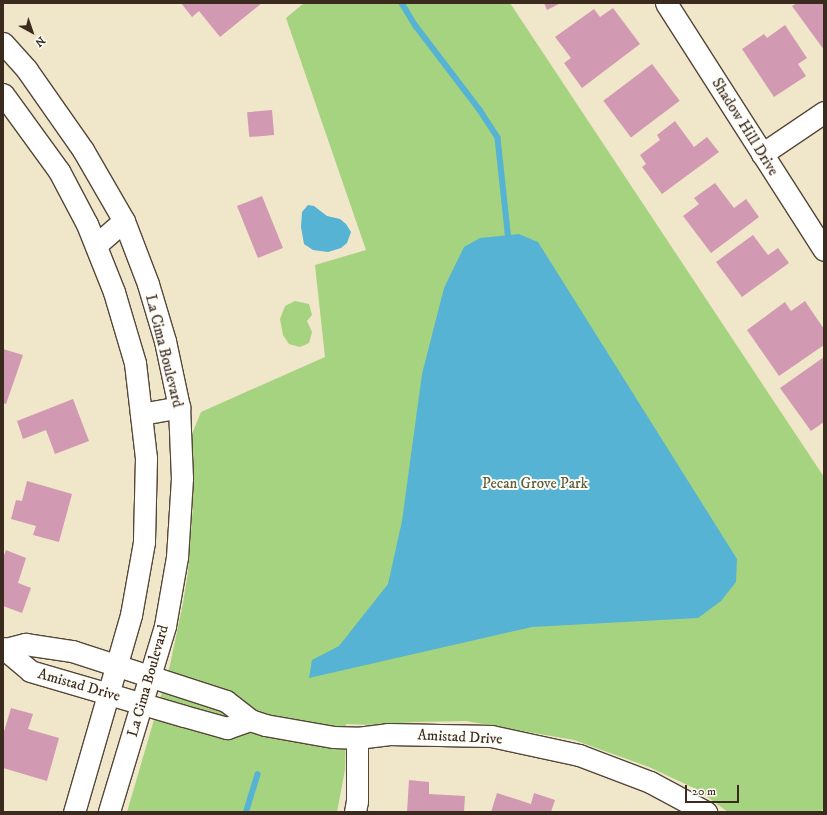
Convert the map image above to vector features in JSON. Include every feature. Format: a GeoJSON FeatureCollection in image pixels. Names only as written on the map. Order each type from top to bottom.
{"type":"FeatureCollection","features":[{"type":"Feature","properties":{"kind":"street","name":"Shadow Hill Drive"},"geometry":{"type":"LineString","coordinates":[[666,3],[824,250]]}},
{"type":"Feature","properties":{"kind":"street","name":"La Cima Boulevard"},"geometry":{"type":"LineString","coordinates":[[3,43],[27,70],[83,150],[124,221],[148,284],[165,341],[179,407],[182,478],[177,557],[165,626],[109,812]]}},
{"type":"Feature","properties":{"kind":"street","name":"La Cima Boulevard"},"geometry":{"type":"LineString","coordinates":[[3,94],[59,171],[87,224],[96,246],[114,292],[135,363],[146,458],[144,542],[131,615],[74,812]]}},
{"type":"Feature","properties":{"kind":"street"},"geometry":{"type":"LineString","coordinates":[[762,154],[824,112]]}},
{"type":"Feature","properties":{"kind":"street"},"geometry":{"type":"LineString","coordinates":[[96,246],[124,221]]}},
{"type":"Feature","properties":{"kind":"street"},"geometry":{"type":"LineString","coordinates":[[141,414],[179,407]]}},
{"type":"Feature","properties":{"kind":"street","name":"Amistad Drive"},"geometry":{"type":"LineString","coordinates":[[5,648],[25,644],[72,650],[226,701],[250,720],[265,725],[334,737],[357,738],[388,734],[491,736],[579,755],[650,782],[706,812]]}},
{"type":"Feature","properties":{"kind":"street","name":"Amistad Drive"},"geometry":{"type":"LineString","coordinates":[[5,648],[30,670],[109,694],[227,728],[250,720]]}},
{"type":"Feature","properties":{"kind":"street"},"geometry":{"type":"LineString","coordinates":[[355,812],[357,801],[357,738]]}},
{"type":"Feature","properties":{"kind":"green space","name":"Pecan Grove Park"},"geometry":{"type":"Polygon","coordinates":[[[304,3],[510,3],[824,477],[824,808],[820,812],[728,812],[698,790],[649,767],[574,740],[466,721],[373,725],[346,724],[345,770],[337,812],[127,812],[170,665],[183,603],[188,572],[193,505],[192,434],[201,412],[325,357],[315,265],[366,250],[286,18],[304,3]]]}},
{"type":"Feature","properties":{"kind":"green space"},"geometry":{"type":"Polygon","coordinates":[[[295,301],[309,304],[312,315],[307,321],[312,332],[309,343],[300,347],[289,344],[283,335],[280,319],[285,306],[295,301]]]}},
{"type":"Feature","properties":{"kind":"water"},"geometry":{"type":"Polygon","coordinates":[[[308,205],[314,206],[327,216],[340,219],[346,224],[351,232],[347,243],[341,248],[328,252],[313,250],[304,244],[301,227],[302,212],[308,205]]]}},
{"type":"Feature","properties":{"kind":"water"},"geometry":{"type":"Polygon","coordinates":[[[519,234],[538,242],[737,559],[736,582],[721,601],[698,618],[532,627],[309,678],[312,660],[339,646],[388,584],[402,521],[422,374],[444,288],[464,247],[480,238],[519,234]]]}},
{"type":"Feature","properties":{"kind":"building"},"geometry":{"type":"Polygon","coordinates":[[[181,3],[262,3],[220,37],[199,11],[192,17],[181,3]]]}},
{"type":"Feature","properties":{"kind":"building"},"geometry":{"type":"Polygon","coordinates":[[[544,3],[561,3],[547,10],[544,3]]]}},
{"type":"Feature","properties":{"kind":"building"},"geometry":{"type":"Polygon","coordinates":[[[797,3],[824,3],[824,50],[792,6],[797,3]]]}},
{"type":"Feature","properties":{"kind":"building"},"geometry":{"type":"Polygon","coordinates":[[[613,8],[640,44],[582,88],[564,63],[571,58],[555,37],[594,9],[600,17],[613,8]]]}},
{"type":"Feature","properties":{"kind":"building"},"geometry":{"type":"Polygon","coordinates":[[[785,25],[807,58],[798,64],[806,76],[774,97],[742,49],[764,34],[767,38],[785,25]]]}},
{"type":"Feature","properties":{"kind":"building"},"geometry":{"type":"Polygon","coordinates":[[[652,64],[680,101],[631,137],[603,101],[652,64]]]}},
{"type":"Feature","properties":{"kind":"building"},"geometry":{"type":"Polygon","coordinates":[[[272,110],[274,135],[249,137],[247,112],[272,110]]]}},
{"type":"Feature","properties":{"kind":"building"},"geometry":{"type":"Polygon","coordinates":[[[675,121],[694,147],[707,137],[719,152],[662,194],[642,167],[646,164],[640,155],[660,140],[657,135],[675,121]]]}},
{"type":"Feature","properties":{"kind":"building"},"geometry":{"type":"Polygon","coordinates":[[[715,183],[734,208],[746,199],[759,217],[711,253],[683,216],[699,204],[694,198],[715,183]]]}},
{"type":"Feature","properties":{"kind":"building"},"geometry":{"type":"Polygon","coordinates":[[[262,196],[283,248],[258,258],[237,206],[262,196]]]}},
{"type":"Feature","properties":{"kind":"building"},"geometry":{"type":"Polygon","coordinates":[[[753,235],[768,255],[778,248],[789,263],[742,297],[716,262],[753,235]]]}},
{"type":"Feature","properties":{"kind":"building"},"geometry":{"type":"Polygon","coordinates":[[[805,301],[824,329],[824,345],[779,376],[747,330],[785,302],[791,311],[805,301]]]}},
{"type":"Feature","properties":{"kind":"building"},"geometry":{"type":"Polygon","coordinates":[[[3,349],[23,355],[6,404],[3,403],[3,349]]]}},
{"type":"Feature","properties":{"kind":"building"},"geometry":{"type":"Polygon","coordinates":[[[824,357],[824,422],[811,431],[780,388],[824,357]]]}},
{"type":"Feature","properties":{"kind":"building"},"geometry":{"type":"Polygon","coordinates":[[[73,399],[89,441],[55,454],[46,430],[23,439],[17,421],[73,399]]]}},
{"type":"Feature","properties":{"kind":"building"},"geometry":{"type":"Polygon","coordinates":[[[27,481],[72,494],[59,542],[33,535],[36,526],[11,519],[16,500],[22,501],[27,481]]]}},
{"type":"Feature","properties":{"kind":"building"},"geometry":{"type":"Polygon","coordinates":[[[6,550],[26,558],[18,583],[31,588],[22,613],[3,606],[3,558],[6,550]]]}},
{"type":"Feature","properties":{"kind":"building"},"geometry":{"type":"Polygon","coordinates":[[[11,708],[33,714],[28,729],[59,738],[47,781],[3,768],[3,735],[11,708]]]}},
{"type":"Feature","properties":{"kind":"building"},"geometry":{"type":"Polygon","coordinates":[[[409,780],[429,782],[429,794],[465,796],[464,812],[407,812],[409,780]]]}},
{"type":"Feature","properties":{"kind":"building"},"geometry":{"type":"Polygon","coordinates":[[[497,793],[531,804],[534,793],[555,800],[551,812],[491,812],[497,793]]]}},
{"type":"Feature","properties":{"kind":"waterway"},"geometry":{"type":"LineString","coordinates":[[402,3],[416,26],[480,110],[498,138],[509,241]]}},
{"type":"Feature","properties":{"kind":"waterway"},"geometry":{"type":"LineString","coordinates":[[246,812],[257,775]]}}]}
